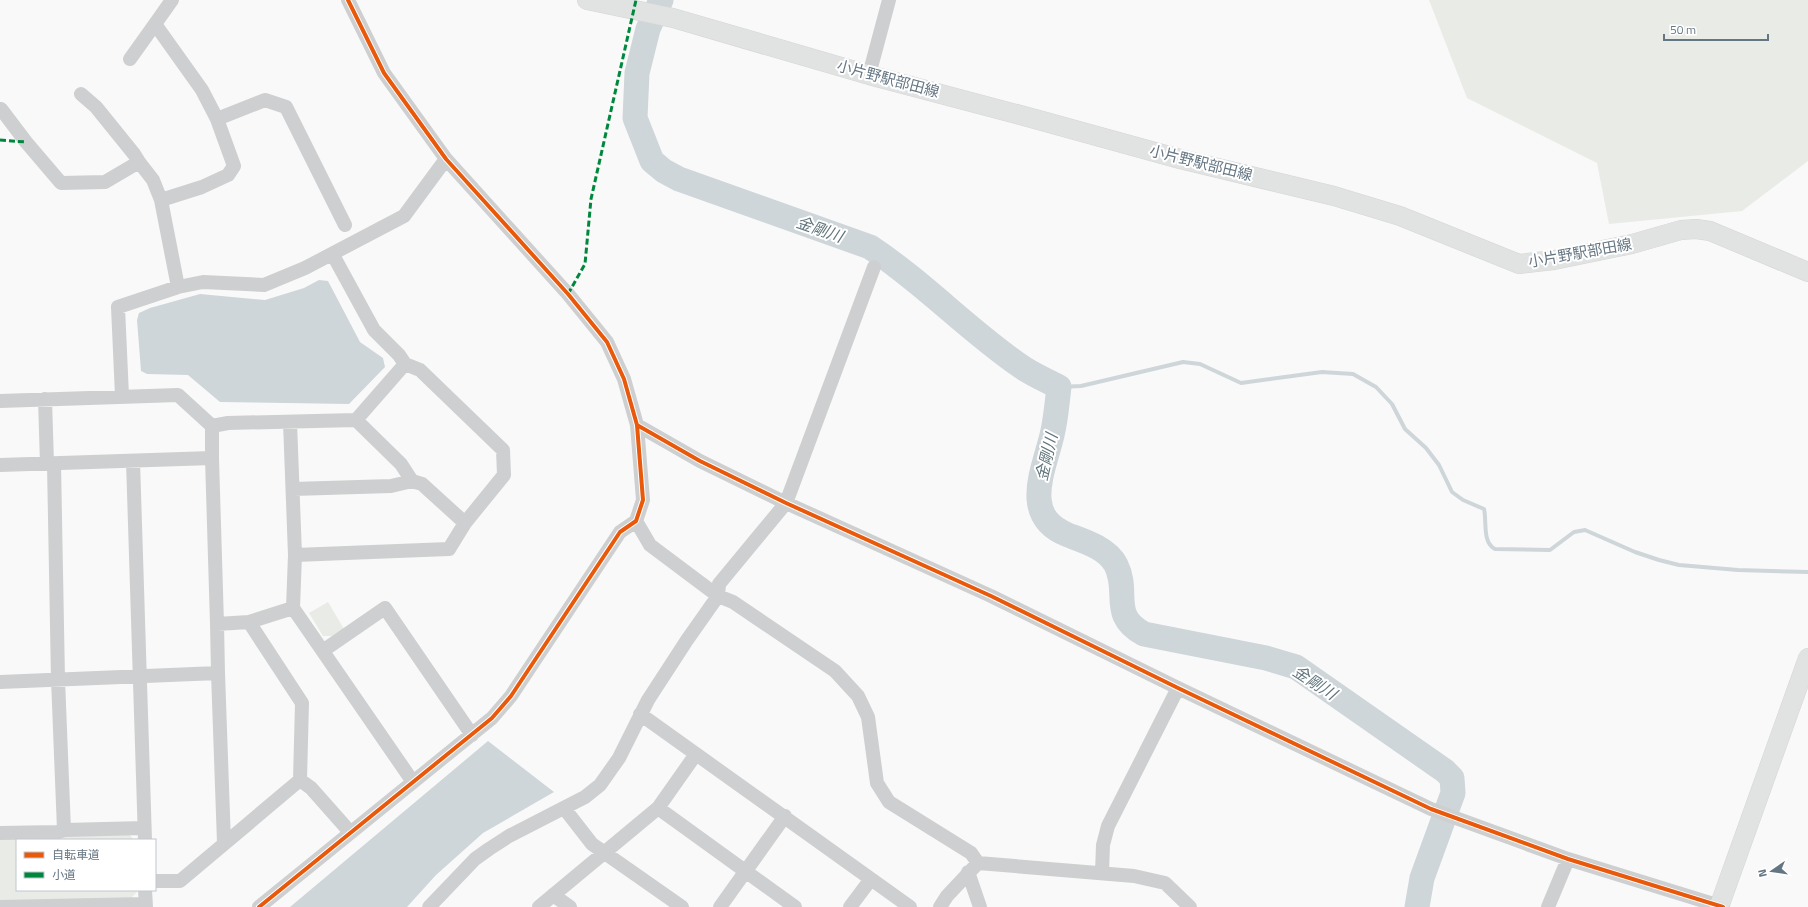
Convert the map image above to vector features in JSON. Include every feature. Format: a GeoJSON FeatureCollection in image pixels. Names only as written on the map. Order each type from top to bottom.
{"type":"FeatureCollection","features":[{"type":"Feature","properties":{"kind":"main road","name":"小片野駅部田線"},"geometry":{"type":"LineString","coordinates":[[587,0],[673,18],[869,75],[1172,156],[1334,196],[1400,216],[1519,264],[1554,260],[1632,244],[1681,230],[1696,228],[1710,231],[1808,272]]}},
{"type":"Feature","properties":{"kind":"main road"},"geometry":{"type":"LineString","coordinates":[[1720,906],[1808,658]]}},
{"type":"Feature","properties":{"kind":"street"},"geometry":{"type":"LineString","coordinates":[[130,59],[172,0]]}},
{"type":"Feature","properties":{"kind":"street"},"geometry":{"type":"LineString","coordinates":[[259,907],[492,718],[511,696],[620,532],[636,522],[643,500],[637,425],[624,379],[607,342],[568,294],[446,159],[384,73],[348,0]]}},
{"type":"Feature","properties":{"kind":"street"},"geometry":{"type":"LineString","coordinates":[[869,75],[889,0]]}},
{"type":"Feature","properties":{"kind":"street"},"geometry":{"type":"LineString","coordinates":[[154,24],[202,90],[217,119],[234,166],[228,175],[202,188],[161,200]]}},
{"type":"Feature","properties":{"kind":"street"},"geometry":{"type":"LineString","coordinates":[[81,94],[100,113],[134,154],[153,180],[161,200],[178,287]]}},
{"type":"Feature","properties":{"kind":"street"},"geometry":{"type":"LineString","coordinates":[[217,119],[265,100],[286,108],[345,225]]}},
{"type":"Feature","properties":{"kind":"street"},"geometry":{"type":"LineString","coordinates":[[1,110],[61,183],[105,182],[139,162]]}},
{"type":"Feature","properties":{"kind":"street"},"geometry":{"type":"LineString","coordinates":[[122,396],[118,307],[178,287],[203,282],[264,285],[333,255],[404,216],[446,159]]}},
{"type":"Feature","properties":{"kind":"street"},"geometry":{"type":"LineString","coordinates":[[295,555],[449,549],[465,523],[504,475],[503,450],[420,370],[405,364],[399,355],[374,330],[333,255]]}},
{"type":"Feature","properties":{"kind":"street"},"geometry":{"type":"LineString","coordinates":[[429,907],[475,859],[489,849],[509,836],[585,797],[600,785],[619,758],[640,714],[686,640],[718,596],[719,584],[786,503],[874,268]]}},
{"type":"Feature","properties":{"kind":"street"},"geometry":{"type":"LineString","coordinates":[[356,420],[405,364]]}},
{"type":"Feature","properties":{"kind":"street"},"geometry":{"type":"LineString","coordinates":[[0,401],[178,395],[212,426],[224,843]]}},
{"type":"Feature","properties":{"kind":"street"},"geometry":{"type":"LineString","coordinates":[[45,399],[50,464],[64,830]]}},
{"type":"Feature","properties":{"kind":"street"},"geometry":{"type":"LineString","coordinates":[[212,426],[228,423],[356,420],[401,464],[412,481]]}},
{"type":"Feature","properties":{"kind":"street"},"geometry":{"type":"LineString","coordinates":[[290,422],[295,555],[293,608],[324,650],[413,782]]}},
{"type":"Feature","properties":{"kind":"street"},"geometry":{"type":"LineString","coordinates":[[637,425],[700,461],[786,503],[991,596],[1430,809],[1453,816],[1568,859],[1720,906]]}},
{"type":"Feature","properties":{"kind":"street"},"geometry":{"type":"LineString","coordinates":[[0,466],[212,458]]}},
{"type":"Feature","properties":{"kind":"street"},"geometry":{"type":"LineString","coordinates":[[0,833],[58,832],[64,830],[144,834],[133,461]]}},
{"type":"Feature","properties":{"kind":"street"},"geometry":{"type":"LineString","coordinates":[[293,489],[391,486],[412,481],[422,484],[465,523]]}},
{"type":"Feature","properties":{"kind":"street"},"geometry":{"type":"LineString","coordinates":[[636,522],[650,545],[718,596],[733,602],[835,671],[858,696],[868,717],[877,783],[889,802],[971,853],[980,907]]}},
{"type":"Feature","properties":{"kind":"street"},"geometry":{"type":"LineString","coordinates":[[217,624],[249,622],[293,608]]}},
{"type":"Feature","properties":{"kind":"street"},"geometry":{"type":"LineString","coordinates":[[324,650],[385,608],[472,735]]}},
{"type":"Feature","properties":{"kind":"street"},"geometry":{"type":"LineString","coordinates":[[156,881],[180,880],[300,780],[302,703],[249,622]]}},
{"type":"Feature","properties":{"kind":"street"},"geometry":{"type":"LineString","coordinates":[[0,682],[218,673]]}},
{"type":"Feature","properties":{"kind":"street"},"geometry":{"type":"LineString","coordinates":[[1102,873],[1103,845],[1108,826],[1178,688]]}},
{"type":"Feature","properties":{"kind":"street"},"geometry":{"type":"LineString","coordinates":[[640,714],[785,816],[910,907]]}},
{"type":"Feature","properties":{"kind":"street"},"geometry":{"type":"LineString","coordinates":[[539,907],[658,808],[696,754]]}},
{"type":"Feature","properties":{"kind":"street"},"geometry":{"type":"LineString","coordinates":[[300,780],[311,788],[350,832]]}},
{"type":"Feature","properties":{"kind":"street"},"geometry":{"type":"LineString","coordinates":[[564,808],[592,844],[682,907]]}},
{"type":"Feature","properties":{"kind":"street"},"geometry":{"type":"LineString","coordinates":[[658,808],[794,907]]}},
{"type":"Feature","properties":{"kind":"street"},"geometry":{"type":"LineString","coordinates":[[720,907],[785,816]]}},
{"type":"Feature","properties":{"kind":"street"},"geometry":{"type":"LineString","coordinates":[[1548,907],[1568,859]]}},
{"type":"Feature","properties":{"kind":"street"},"geometry":{"type":"LineString","coordinates":[[940,907],[947,896],[973,868],[1102,873],[1134,876],[1165,883],[1182,904]]}},
{"type":"Feature","properties":{"kind":"street"},"geometry":{"type":"LineString","coordinates":[[850,907],[871,879]]}},
{"type":"Feature","properties":{"kind":"street"},"geometry":{"type":"LineString","coordinates":[[553,895],[570,907]]}},
{"type":"Feature","properties":{"kind":"street"},"geometry":{"type":"LineString","coordinates":[[0,907],[145,900]]}},
{"type":"Feature","properties":{"kind":"shaded area"},"geometry":{"type":"Polygon","coordinates":[[[1429,0],[1808,0],[1808,161],[1742,211],[1609,224],[1597,163],[1467,98],[1429,0]]]}},
{"type":"Feature","properties":{"kind":"shaded area"},"geometry":{"type":"Polygon","coordinates":[[[319,280],[328,281],[360,342],[383,358],[385,367],[349,404],[220,402],[188,375],[147,374],[141,371],[137,320],[139,313],[150,308],[200,294],[265,300],[304,288],[319,280]]]}},
{"type":"Feature","properties":{"kind":"shaded area"},"geometry":{"type":"Polygon","coordinates":[[[328,602],[344,629],[332,636],[323,636],[309,613],[328,602]]]}},
{"type":"Feature","properties":{"kind":"shaded area"},"geometry":{"type":"Polygon","coordinates":[[[488,741],[554,792],[483,833],[436,875],[407,907],[290,907],[488,741]]]}},
{"type":"Feature","properties":{"kind":"shaded area"},"geometry":{"type":"Polygon","coordinates":[[[129,834],[133,839],[16,839],[16,891],[138,891],[131,898],[0,901],[0,837],[129,834]]]}},
{"type":"Feature","properties":{"kind":"waterway","name":"金剛川"},"geometry":{"type":"LineString","coordinates":[[661,0],[648,29],[637,73],[635,118],[652,161],[664,171],[679,179],[870,247],[908,275],[1000,351],[1028,371],[1059,387],[1053,429],[1041,477],[1039,491],[1040,504],[1044,516],[1053,527],[1095,546],[1112,559],[1120,575],[1123,611],[1133,627],[1144,634],[1266,658],[1296,667],[1445,771],[1452,778],[1453,793],[1422,878],[1417,907]]}},
{"type":"Feature","properties":{"kind":"waterway"},"geometry":{"type":"LineString","coordinates":[[1059,387],[1081,386],[1183,362],[1200,364],[1241,383],[1322,372],[1353,374],[1376,387],[1392,404],[1405,429],[1426,448],[1439,465],[1452,492],[1463,500],[1484,509],[1488,542],[1495,549],[1550,550],[1574,532],[1585,530],[1635,552],[1679,565],[1738,570],[1808,572]]}},
{"type":"Feature","properties":{"kind":"marked path"},"geometry":{"type":"LineString","coordinates":[[568,294],[585,264],[591,199],[636,0]]}},
{"type":"Feature","properties":{"kind":"marked path"},"geometry":{"type":"LineString","coordinates":[[0,140],[26,142]]}},
{"type":"Feature","properties":{"kind":"cycle path"},"geometry":{"type":"LineString","coordinates":[[259,907],[492,718],[511,696],[620,532],[636,521],[643,500],[637,425],[624,379],[607,342],[568,294],[446,159],[384,73],[348,0]]}},
{"type":"Feature","properties":{"kind":"cycle path"},"geometry":{"type":"LineString","coordinates":[[637,425],[700,461],[786,503],[991,596],[1178,688],[1431,809],[1568,859],[1723,907]]}}]}
